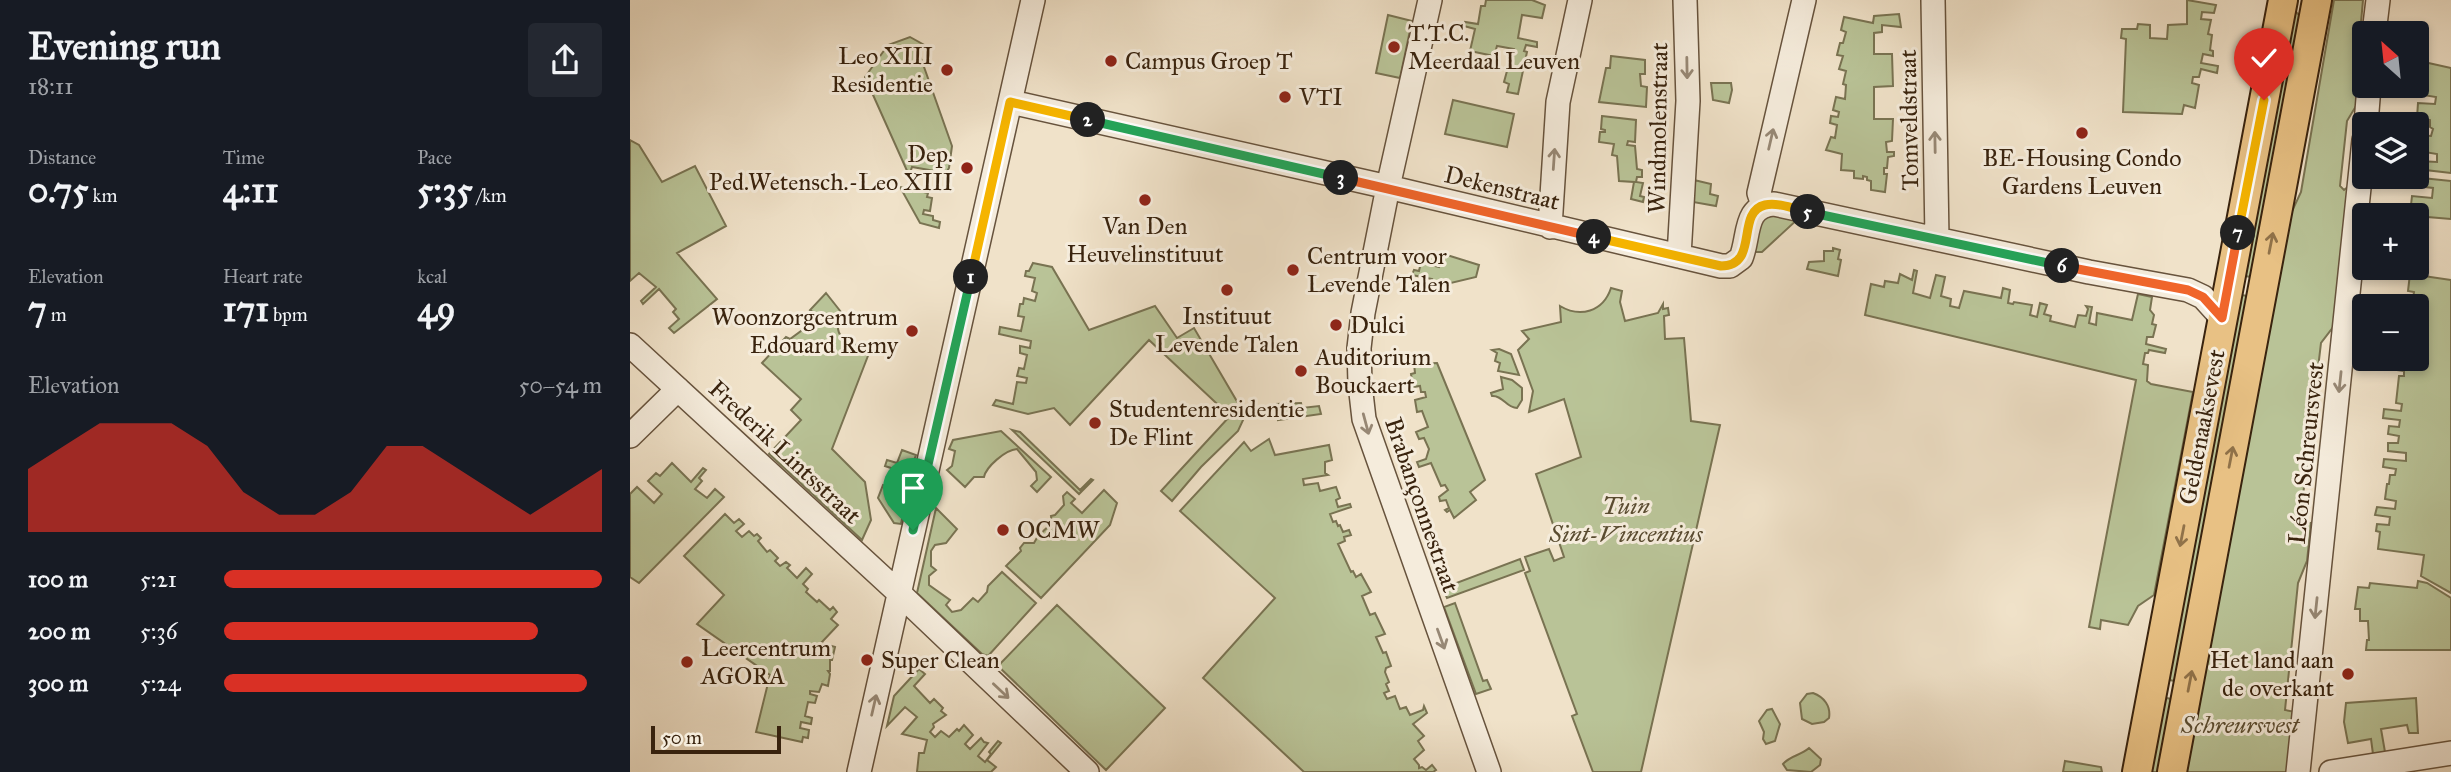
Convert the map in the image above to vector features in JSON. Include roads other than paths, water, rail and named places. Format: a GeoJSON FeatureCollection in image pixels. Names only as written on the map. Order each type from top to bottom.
{"type":"FeatureCollection","features":[{"type":"Feature","properties":{"kind":"main road","name":"Geldenaaksevest"},"geometry":{"type":"LineString","coordinates":[[2137,772],[2284,0]]}},
{"type":"Feature","properties":{"kind":"main road","name":"Geldenaaksevest"},"geometry":{"type":"LineString","coordinates":[[2176,770],[2317,0]]}},
{"type":"Feature","properties":{"kind":"street"},"geometry":{"type":"LineString","coordinates":[[859,772],[1033,0]]}},
{"type":"Feature","properties":{"kind":"street","name":"Brabançonnestraat"},"geometry":{"type":"LineString","coordinates":[[1430,0],[1363,313],[1359,348],[1360,384],[1364,419],[1489,772]]}},
{"type":"Feature","properties":{"kind":"street"},"geometry":{"type":"LineString","coordinates":[[1550,227],[1558,102],[1580,0]]}},
{"type":"Feature","properties":{"kind":"street","name":"Windmolenstraat"},"geometry":{"type":"LineString","coordinates":[[1679,256],[1688,100],[1685,0]]}},
{"type":"Feature","properties":{"kind":"street"},"geometry":{"type":"LineString","coordinates":[[1804,0],[1759,193],[1763,205],[1781,205],[2089,272],[2188,290],[2203,297],[2222,318]]}},
{"type":"Feature","properties":{"kind":"street","name":"Tomveldstraat"},"geometry":{"type":"LineString","coordinates":[[1933,0],[1937,239]]}},
{"type":"Feature","properties":{"kind":"street"},"geometry":{"type":"LineString","coordinates":[[2375,21],[2378,0]]}},
{"type":"Feature","properties":{"kind":"street","name":"Dekenstraat"},"geometry":{"type":"LineString","coordinates":[[1010,102],[1388,187],[1721,266],[1736,264],[1743,252],[1750,220],[1755,210],[1763,205]]}},
{"type":"Feature","properties":{"kind":"street","name":"Léon Schreursvest"},"geometry":{"type":"LineString","coordinates":[[2298,772],[2359,189]]}},
{"type":"Feature","properties":{"kind":"street","name":"Frederik Lintsstraat"},"geometry":{"type":"LineString","coordinates":[[630,345],[899,593],[1087,772]]}},
{"type":"Feature","properties":{"kind":"street"},"geometry":{"type":"LineString","coordinates":[[630,436],[678,389]]}},
{"type":"Feature","properties":{"kind":"street"},"geometry":{"type":"LineString","coordinates":[[2331,772],[2451,753]]}},
{"type":"Feature","properties":{"kind":"place","name":"T.T.C. Meerdaal Leuven"},"geometry":{"type":"Point","coordinates":[1394,47]}},
{"type":"Feature","properties":{"kind":"place","name":"Campus Groep T"},"geometry":{"type":"Point","coordinates":[1111,61]}},
{"type":"Feature","properties":{"kind":"place","name":"Leo XIII Residentie"},"geometry":{"type":"Point","coordinates":[947,70]}},
{"type":"Feature","properties":{"kind":"place","name":"VTI"},"geometry":{"type":"Point","coordinates":[1285,97]}},
{"type":"Feature","properties":{"kind":"place","name":"BE-Housing Condo Gardens Leuven"},"geometry":{"type":"Point","coordinates":[2082,133]}},
{"type":"Feature","properties":{"kind":"place","name":"Dep. Ped.Wetensch.-Leo XIII"},"geometry":{"type":"Point","coordinates":[967,168]}},
{"type":"Feature","properties":{"kind":"place","name":"Van Den Heuvelinstituut"},"geometry":{"type":"Point","coordinates":[1145,200]}},
{"type":"Feature","properties":{"kind":"place","name":"Centrum voor Levende Talen"},"geometry":{"type":"Point","coordinates":[1293,270]}},
{"type":"Feature","properties":{"kind":"place","name":"Instituut Levende Talen"},"geometry":{"type":"Point","coordinates":[1227,290]}},
{"type":"Feature","properties":{"kind":"place","name":"Dulci"},"geometry":{"type":"Point","coordinates":[1336,325]}},
{"type":"Feature","properties":{"kind":"place","name":"Woonzorgcentrum Edouard Remy"},"geometry":{"type":"Point","coordinates":[912,331]}},
{"type":"Feature","properties":{"kind":"place","name":"Auditorium Bouckaert"},"geometry":{"type":"Point","coordinates":[1301,371]}},
{"type":"Feature","properties":{"kind":"place","name":"Studentenresidentie De Flint"},"geometry":{"type":"Point","coordinates":[1095,423]}},
{"type":"Feature","properties":{"kind":"place","name":"OCMW"},"geometry":{"type":"Point","coordinates":[1003,530]}},
{"type":"Feature","properties":{"kind":"place","name":"Super Clean"},"geometry":{"type":"Point","coordinates":[867,660]}},
{"type":"Feature","properties":{"kind":"place","name":"Leercentrum AGORA"},"geometry":{"type":"Point","coordinates":[687,662]}},
{"type":"Feature","properties":{"kind":"place","name":"Het land aan de overkant"},"geometry":{"type":"Point","coordinates":[2348,674]}},
{"type":"Feature","properties":{"kind":"park label","name":"Tuin Sint-Vincentius"},"geometry":{"type":"Point","coordinates":[1626,520]}},
{"type":"Feature","properties":{"kind":"park label","name":"Schreursvest"},"geometry":{"type":"Point","coordinates":[2240,725]}}]}
